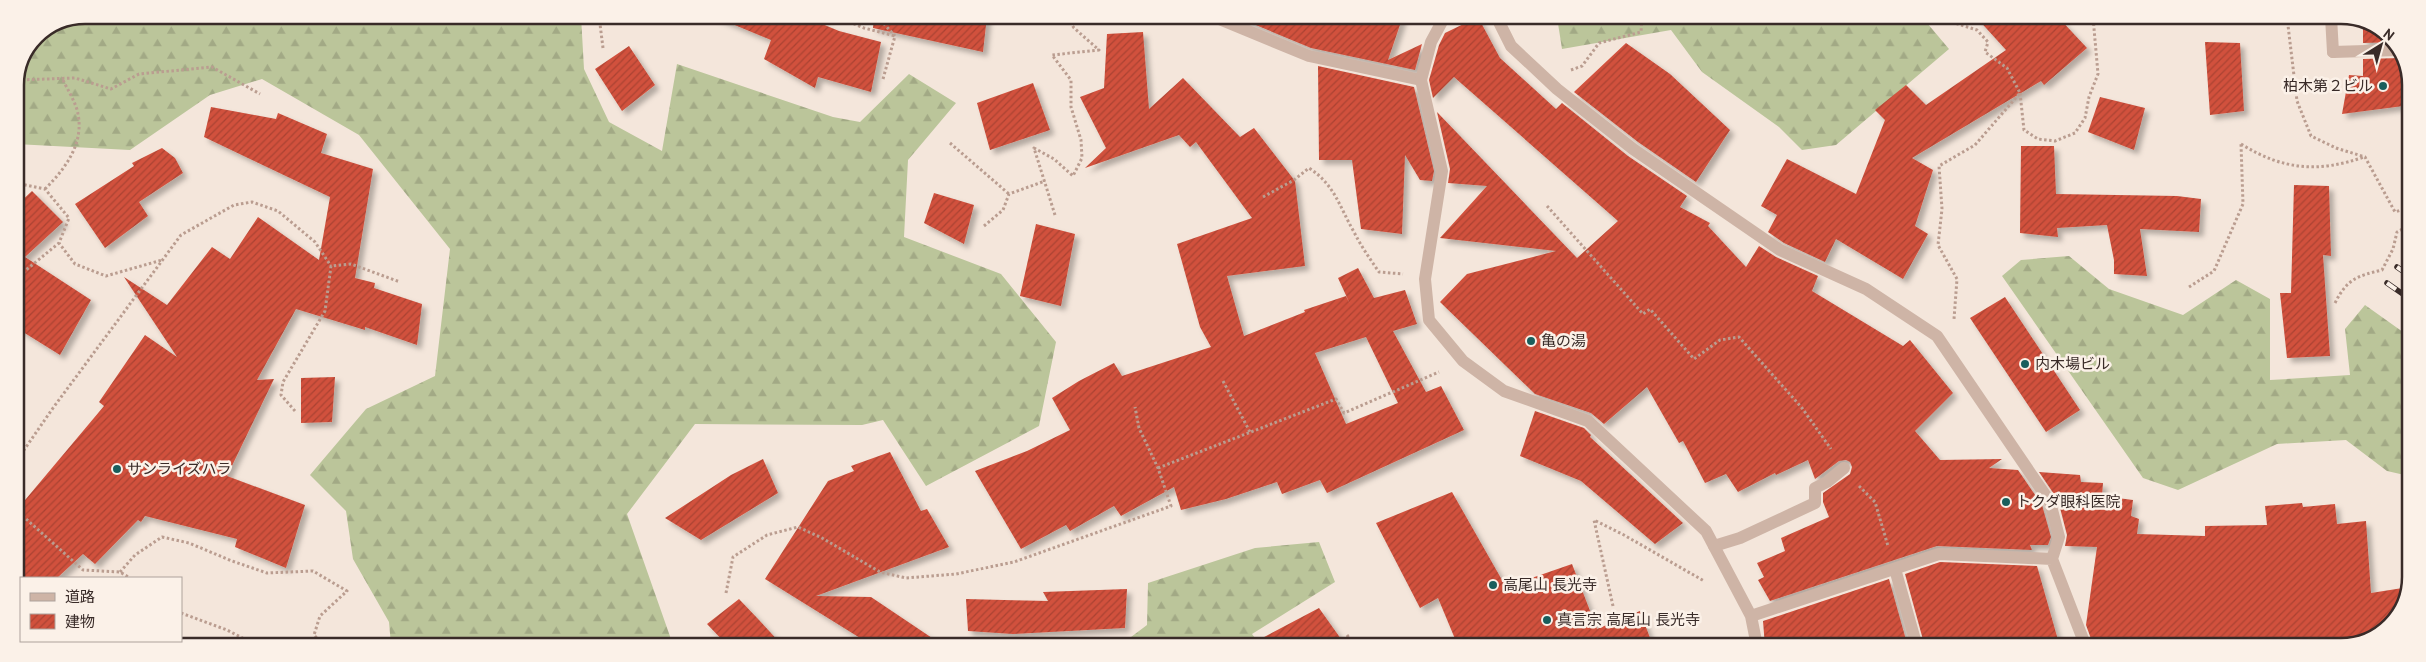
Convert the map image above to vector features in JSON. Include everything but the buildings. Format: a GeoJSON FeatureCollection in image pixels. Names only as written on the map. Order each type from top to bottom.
{"type":"FeatureCollection","features":[{"type":"Feature","properties":{"kind":"street"},"geometry":{"type":"LineString","coordinates":[[1231,24],[1309,56],[1421,80]]}},
{"type":"Feature","properties":{"kind":"street"},"geometry":{"type":"LineString","coordinates":[[1440,24],[1431,42],[1421,80],[1442,171],[1426,274],[1429,320],[1463,362],[1504,391],[1588,421],[1706,531],[1751,616],[1755,638]]}},
{"type":"Feature","properties":{"kind":"street"},"geometry":{"type":"LineString","coordinates":[[1500,24],[1511,46],[1548,80],[1633,149],[1780,250],[1866,289],[1937,336],[2050,502],[2059,537],[2052,559],[2083,638]]}},
{"type":"Feature","properties":{"kind":"street"},"geometry":{"type":"LineString","coordinates":[[2331,24],[2333,52],[2391,50]]}},
{"type":"Feature","properties":{"kind":"street"},"geometry":{"type":"LineString","coordinates":[[1714,546],[1740,538],[1815,503],[1815,488],[1827,482],[1844,468]]}},
{"type":"Feature","properties":{"kind":"street"},"geometry":{"type":"LineString","coordinates":[[1751,616],[1940,554],[2052,559]]}},
{"type":"Feature","properties":{"kind":"street"},"geometry":{"type":"LineString","coordinates":[[1894,569],[1914,638]]}},
{"type":"Feature","properties":{"kind":"path"},"geometry":{"type":"LineString","coordinates":[[600,24],[603,48]]}},
{"type":"Feature","properties":{"kind":"path"},"geometry":{"type":"LineString","coordinates":[[854,24],[895,36]]}},
{"type":"Feature","properties":{"kind":"path"},"geometry":{"type":"LineString","coordinates":[[884,24],[895,36]]}},
{"type":"Feature","properties":{"kind":"path"},"geometry":{"type":"LineString","coordinates":[[1055,214],[1034,148],[1054,159],[1073,176],[1082,158],[1081,140],[1071,107],[1071,80],[1052,55],[1099,50],[1071,24]]}},
{"type":"Feature","properties":{"kind":"path"},"geometry":{"type":"LineString","coordinates":[[1548,80],[1582,66],[1599,43],[1641,32],[1642,24]]}},
{"type":"Feature","properties":{"kind":"path"},"geometry":{"type":"LineString","coordinates":[[1958,24],[1977,30],[1988,42],[1985,52],[2007,68],[2020,93],[2024,130],[2038,139],[2056,141],[2075,133],[2085,118],[2089,97],[2098,74],[2094,24]]}},
{"type":"Feature","properties":{"kind":"path"},"geometry":{"type":"LineString","coordinates":[[2288,24],[2297,101],[2312,136],[2336,148],[2365,157],[2395,212],[2402,210]]}},
{"type":"Feature","properties":{"kind":"path"},"geometry":{"type":"LineString","coordinates":[[882,79],[895,36]]}},
{"type":"Feature","properties":{"kind":"path"},"geometry":{"type":"LineString","coordinates":[[24,80],[75,78],[111,89],[139,74],[212,66],[260,94]]}},
{"type":"Feature","properties":{"kind":"path"},"geometry":{"type":"LineString","coordinates":[[45,188],[59,175],[76,148],[78,114],[62,78]]}},
{"type":"Feature","properties":{"kind":"path"},"geometry":{"type":"LineString","coordinates":[[1948,353],[1957,278],[1938,245],[1942,209],[1939,166],[1975,144],[2020,93]]}},
{"type":"Feature","properties":{"kind":"path"},"geometry":{"type":"LineString","coordinates":[[950,143],[1009,194]]}},
{"type":"Feature","properties":{"kind":"path"},"geometry":{"type":"LineString","coordinates":[[2189,287],[2214,271],[2243,204],[2241,144],[2263,158],[2296,168],[2340,165],[2365,157]]}},
{"type":"Feature","properties":{"kind":"path"},"geometry":{"type":"LineString","coordinates":[[1263,197],[1294,180],[1309,168],[1321,176],[1340,200],[1352,230],[1379,272],[1426,274]]}},
{"type":"Feature","properties":{"kind":"path"},"geometry":{"type":"LineString","coordinates":[[984,226],[1003,210],[1009,194],[1045,181]]}},
{"type":"Feature","properties":{"kind":"path"},"geometry":{"type":"LineString","coordinates":[[24,184],[45,188],[69,218],[58,243],[24,271]]}},
{"type":"Feature","properties":{"kind":"path"},"geometry":{"type":"LineString","coordinates":[[24,450],[181,235],[234,205],[252,202],[278,211],[315,242],[331,266],[325,311],[283,382],[280,395],[294,411]]}},
{"type":"Feature","properties":{"kind":"path"},"geometry":{"type":"LineString","coordinates":[[1547,206],[1643,314],[1650,309],[1694,359],[1720,340],[1739,337],[1802,408],[1844,468],[1875,502],[1894,569]]}},
{"type":"Feature","properties":{"kind":"path"},"geometry":{"type":"LineString","coordinates":[[2335,303],[2343,288],[2357,276],[2382,270],[2393,249],[2397,232],[2402,229]]}},
{"type":"Feature","properties":{"kind":"path"},"geometry":{"type":"LineString","coordinates":[[58,243],[75,264],[106,276],[163,260]]}},
{"type":"Feature","properties":{"kind":"path"},"geometry":{"type":"LineString","coordinates":[[331,266],[351,264],[400,282]]}},
{"type":"Feature","properties":{"kind":"path"},"geometry":{"type":"LineString","coordinates":[[1158,468],[1336,399],[1344,413],[1463,362]]}},
{"type":"Feature","properties":{"kind":"path"},"geometry":{"type":"LineString","coordinates":[[1223,381],[1250,432]]}},
{"type":"Feature","properties":{"kind":"path"},"geometry":{"type":"LineString","coordinates":[[726,593],[733,556],[767,535],[798,527],[822,538],[880,572],[906,578],[956,574],[1014,562],[1171,506],[1158,468],[1139,428],[1135,407]]}},
{"type":"Feature","properties":{"kind":"path"},"geometry":{"type":"LineString","coordinates":[[24,517],[83,570],[120,572],[128,577]]}},
{"type":"Feature","properties":{"kind":"path"},"geometry":{"type":"LineString","coordinates":[[1613,606],[1594,520],[1744,603]]}},
{"type":"Feature","properties":{"kind":"path"},"geometry":{"type":"LineString","coordinates":[[120,572],[135,555],[162,537],[189,542],[232,561],[267,573],[313,570],[347,591],[320,616],[314,635],[317,638]]}},
{"type":"Feature","properties":{"kind":"path"},"geometry":{"type":"LineString","coordinates":[[182,613],[242,638]]}},
{"type":"Feature","properties":{"kind":"path"},"geometry":{"type":"LineString","coordinates":[[1346,634],[1349,638]]}},
{"type":"Feature","properties":{"kind":"green space"},"geometry":{"type":"Polygon","coordinates":[[[85,24],[581,24],[584,69],[609,122],[662,151],[677,64],[833,117],[860,122],[909,74],[956,103],[908,160],[904,237],[1001,274],[1056,342],[1039,426],[926,486],[883,420],[862,425],[695,424],[627,514],[671,638],[390,638],[389,622],[353,559],[346,511],[310,475],[366,409],[435,376],[450,249],[359,135],[262,79],[210,95],[130,150],[24,144],[25,73],[34,51],[51,34],[62,28],[85,24]]]}},
{"type":"Feature","properties":{"kind":"green space"},"geometry":{"type":"Polygon","coordinates":[[[1558,24],[1928,24],[1949,49],[1836,145],[1802,150],[1779,127],[1702,72],[1671,30],[1562,49],[1558,24]]]}},
{"type":"Feature","properties":{"kind":"green space"},"geometry":{"type":"Polygon","coordinates":[[[2069,256],[2109,289],[2183,315],[2236,280],[2270,299],[2270,380],[2350,375],[2345,329],[2365,305],[2402,331],[2402,474],[2387,471],[2346,440],[2277,444],[2178,490],[2143,478],[2002,276],[2021,260],[2069,256]]]}},
{"type":"Feature","properties":{"kind":"green space"},"geometry":{"type":"Polygon","coordinates":[[[1319,542],[1335,582],[1252,634],[1255,638],[1130,638],[1147,625],[1148,583],[1255,548],[1319,542]]]}},
{"type":"Feature","properties":{"kind":"railway"},"geometry":{"type":"LineString","coordinates":[[2397,267],[2402,270]]}},
{"type":"Feature","properties":{"kind":"railway"},"geometry":{"type":"LineString","coordinates":[[2387,283],[2402,293]]}},
{"type":"Feature","properties":{"kind":"place","name":"柏木第２ビル"},"geometry":{"type":"Point","coordinates":[2383,86]}},
{"type":"Feature","properties":{"kind":"place","name":"亀の湯"},"geometry":{"type":"Point","coordinates":[1531,341]}},
{"type":"Feature","properties":{"kind":"place","name":"内木場ビル"},"geometry":{"type":"Point","coordinates":[2025,364]}},
{"type":"Feature","properties":{"kind":"place","name":"サンライズハラ"},"geometry":{"type":"Point","coordinates":[117,469]}},
{"type":"Feature","properties":{"kind":"place","name":"トクダ眼科医院"},"geometry":{"type":"Point","coordinates":[2006,502]}},
{"type":"Feature","properties":{"kind":"place","name":"高尾山 長光寺"},"geometry":{"type":"Point","coordinates":[1493,585]}},
{"type":"Feature","properties":{"kind":"place","name":"真言宗 高尾山 長光寺"},"geometry":{"type":"Point","coordinates":[1547,620]}}]}
